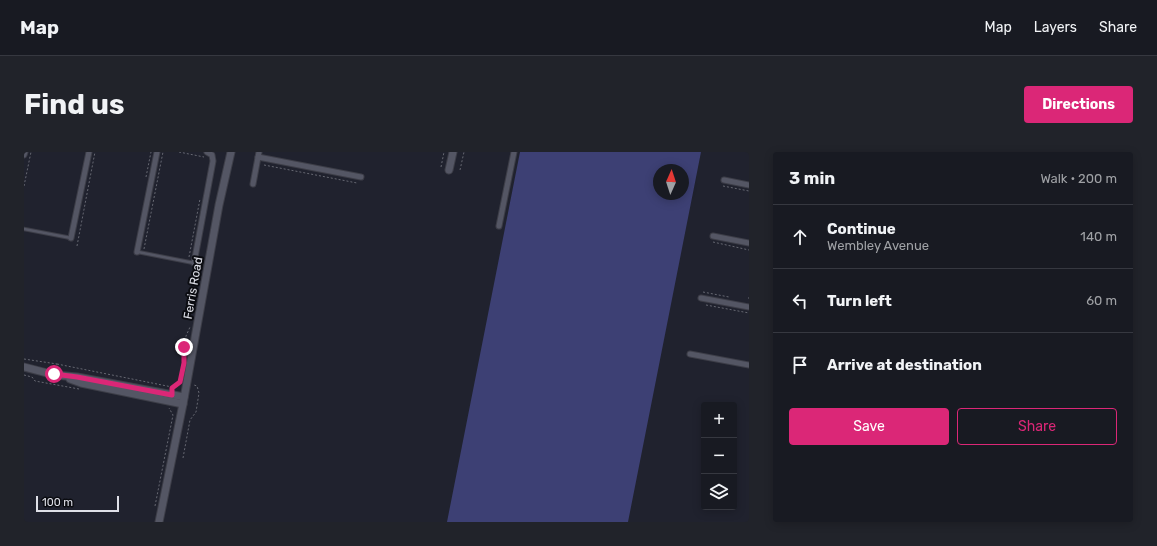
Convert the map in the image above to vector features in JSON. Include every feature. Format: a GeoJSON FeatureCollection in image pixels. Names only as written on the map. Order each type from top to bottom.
{"type":"FeatureCollection","features":[{"type":"Feature","properties":{"kind":"street"},"geometry":{"type":"LineString","coordinates":[[71,238],[89,152]]}},
{"type":"Feature","properties":{"kind":"street"},"geometry":{"type":"LineString","coordinates":[[137,252],[157,152]]}},
{"type":"Feature","properties":{"kind":"street","name":"Ferris Road"},"geometry":{"type":"LineString","coordinates":[[159,522],[184,401],[219,205],[231,152]]}},
{"type":"Feature","properties":{"kind":"street"},"geometry":{"type":"LineString","coordinates":[[450,170],[453,152]]}},
{"type":"Feature","properties":{"kind":"street"},"geometry":{"type":"LineString","coordinates":[[499,226],[514,152]]}},
{"type":"Feature","properties":{"kind":"street"},"geometry":{"type":"LineString","coordinates":[[191,262],[213,161],[211,154],[206,155]]}},
{"type":"Feature","properties":{"kind":"street"},"geometry":{"type":"LineString","coordinates":[[253,184],[259,154],[361,177]]}},
{"type":"Feature","properties":{"kind":"street"},"geometry":{"type":"LineString","coordinates":[[724,180],[749,185]]}},
{"type":"Feature","properties":{"kind":"street"},"geometry":{"type":"LineString","coordinates":[[713,236],[749,243]]}},
{"type":"Feature","properties":{"kind":"street"},"geometry":{"type":"LineString","coordinates":[[701,298],[749,307]]}},
{"type":"Feature","properties":{"kind":"street"},"geometry":{"type":"LineString","coordinates":[[690,354],[749,365]]}},
{"type":"Feature","properties":{"kind":"street"},"geometry":{"type":"LineString","coordinates":[[24,367],[54,374],[81,383],[172,394],[184,401]]}},
{"type":"Feature","properties":{"kind":"lane"},"geometry":{"type":"LineString","coordinates":[[24,229],[71,238]]}},
{"type":"Feature","properties":{"kind":"lane"},"geometry":{"type":"LineString","coordinates":[[137,252],[191,262]]}},
{"type":"Feature","properties":{"kind":"path"},"geometry":{"type":"LineString","coordinates":[[24,186],[31,152]]}},
{"type":"Feature","properties":{"kind":"path"},"geometry":{"type":"LineString","coordinates":[[77,246],[95,152]]}},
{"type":"Feature","properties":{"kind":"path"},"geometry":{"type":"LineString","coordinates":[[143,253],[163,152]]}},
{"type":"Feature","properties":{"kind":"path"},"geometry":{"type":"LineString","coordinates":[[179,152],[206,155]]}},
{"type":"Feature","properties":{"kind":"path"},"geometry":{"type":"LineString","coordinates":[[441,167],[444,152]]}},
{"type":"Feature","properties":{"kind":"path"},"geometry":{"type":"LineString","coordinates":[[460,170],[464,152]]}},
{"type":"Feature","properties":{"kind":"path"},"geometry":{"type":"LineString","coordinates":[[264,165],[357,183]]}},
{"type":"Feature","properties":{"kind":"path"},"geometry":{"type":"LineString","coordinates":[[723,186],[749,191]]}},
{"type":"Feature","properties":{"kind":"path"},"geometry":{"type":"LineString","coordinates":[[191,262],[200,199]]}},
{"type":"Feature","properties":{"kind":"path"},"geometry":{"type":"LineString","coordinates":[[713,242],[749,250]]}},
{"type":"Feature","properties":{"kind":"path"},"geometry":{"type":"LineString","coordinates":[[703,292],[731,298]]}},
{"type":"Feature","properties":{"kind":"path"},"geometry":{"type":"LineString","coordinates":[[745,301],[749,299]]}},
{"type":"Feature","properties":{"kind":"path"},"geometry":{"type":"LineString","coordinates":[[701,304],[749,313]]}},
{"type":"Feature","properties":{"kind":"path"},"geometry":{"type":"LineString","coordinates":[[155,507],[173,415],[169,408],[172,394],[180,382],[184,363],[186,336],[190,326]]}},
{"type":"Feature","properties":{"kind":"path"},"geometry":{"type":"LineString","coordinates":[[57,364],[172,394]]}},
{"type":"Feature","properties":{"kind":"path"},"geometry":{"type":"LineString","coordinates":[[182,458],[190,420],[196,412],[199,393],[197,386],[187,383]]}},
{"type":"Feature","properties":{"kind":"shaded area"},"geometry":{"type":"Polygon","coordinates":[[[520,152],[701,152],[628,522],[447,522],[520,152]]]}},
{"type":"Feature","properties":{"kind":"route"},"geometry":{"type":"LineString","coordinates":[[54,374],[172,395],[172,388],[180,382],[184,363],[184,347]]}}]}
